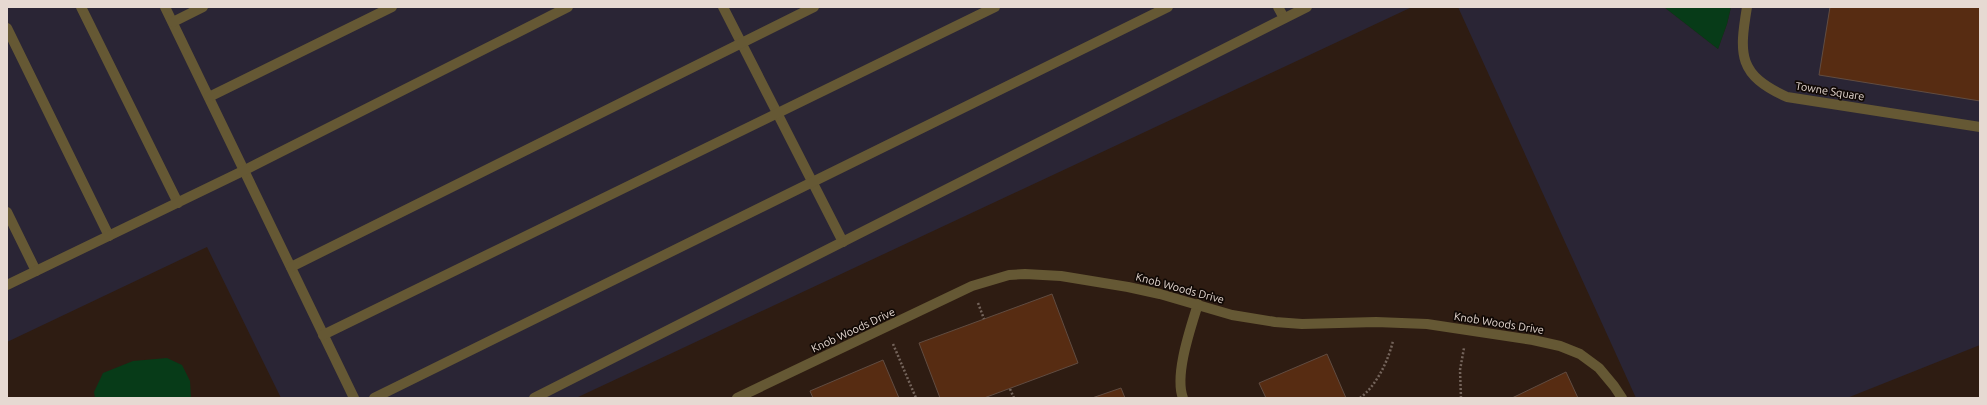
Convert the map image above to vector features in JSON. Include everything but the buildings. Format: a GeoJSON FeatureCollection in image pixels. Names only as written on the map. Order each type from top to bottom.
{"type":"FeatureCollection","features":[{"type":"Feature","properties":{"kind":"street"},"geometry":{"type":"LineString","coordinates":[[81,7],[178,203]]}},
{"type":"Feature","properties":{"kind":"street"},"geometry":{"type":"LineString","coordinates":[[165,7],[354,398]]}},
{"type":"Feature","properties":{"kind":"street"},"geometry":{"type":"LineString","coordinates":[[173,22],[203,7]]}},
{"type":"Feature","properties":{"kind":"street"},"geometry":{"type":"LineString","coordinates":[[209,97],[392,7]]}},
{"type":"Feature","properties":{"kind":"street"},"geometry":{"type":"LineString","coordinates":[[7,285],[245,170],[568,7]]}},
{"type":"Feature","properties":{"kind":"street"},"geometry":{"type":"LineString","coordinates":[[723,7],[843,242]]}},
{"type":"Feature","properties":{"kind":"street"},"geometry":{"type":"LineString","coordinates":[[291,267],[814,7]]}},
{"type":"Feature","properties":{"kind":"street"},"geometry":{"type":"LineString","coordinates":[[324,334],[995,7]]}},
{"type":"Feature","properties":{"kind":"street"},"geometry":{"type":"LineString","coordinates":[[374,398],[1168,7]]}},
{"type":"Feature","properties":{"kind":"street"},"geometry":{"type":"LineString","coordinates":[[1278,7],[1284,18]]}},
{"type":"Feature","properties":{"kind":"street"},"geometry":{"type":"LineString","coordinates":[[534,398],[1307,7]]}},
{"type":"Feature","properties":{"kind":"street","name":"Towne Square"},"geometry":{"type":"LineString","coordinates":[[1747,7],[1742,52],[1747,67],[1771,90],[1787,97],[1980,127]]}},
{"type":"Feature","properties":{"kind":"street"},"geometry":{"type":"LineString","coordinates":[[7,28],[109,236]]}},
{"type":"Feature","properties":{"kind":"street"},"geometry":{"type":"LineString","coordinates":[[7,212],[36,271]]}},
{"type":"Feature","properties":{"kind":"street","name":"Knob Woods Drive"},"geometry":{"type":"LineString","coordinates":[[737,398],[972,286],[1009,275],[1025,274],[1061,276],[1128,287],[1198,304],[1232,315],[1302,324],[1376,322],[1427,324],[1533,340],[1560,346],[1580,354],[1598,368],[1614,386],[1622,398]]}},
{"type":"Feature","properties":{"kind":"street"},"geometry":{"type":"LineString","coordinates":[[1183,398],[1182,368],[1186,342],[1198,304]]}},
{"type":"Feature","properties":{"kind":"path"},"geometry":{"type":"LineString","coordinates":[[1360,398],[1374,382],[1389,358],[1397,323]]}},
{"type":"Feature","properties":{"kind":"path"},"geometry":{"type":"LineString","coordinates":[[886,327],[916,398]]}},
{"type":"Feature","properties":{"kind":"path"},"geometry":{"type":"LineString","coordinates":[[1460,398],[1460,370],[1468,330]]}},
{"type":"Feature","properties":{"kind":"path"},"geometry":{"type":"LineString","coordinates":[[1010,388],[1014,398]]}},
{"type":"Feature","properties":{"kind":"shaded area"},"geometry":{"type":"Polygon","coordinates":[[[7,7],[1412,7],[576,398],[281,398],[207,247],[7,342],[7,7]]]}},
{"type":"Feature","properties":{"kind":"shaded area"},"geometry":{"type":"Polygon","coordinates":[[[1458,7],[1664,7],[1718,49],[1727,24],[1731,7],[1980,7],[1980,345],[1847,398],[1636,398],[1458,7]]]}},
{"type":"Feature","properties":{"kind":"green space"},"geometry":{"type":"Polygon","coordinates":[[[1664,7],[1731,7],[1727,24],[1718,49],[1664,7]]]}},
{"type":"Feature","properties":{"kind":"green space"},"geometry":{"type":"Polygon","coordinates":[[[167,358],[182,365],[190,381],[191,398],[95,398],[94,392],[103,373],[133,361],[167,358]]]}}]}
